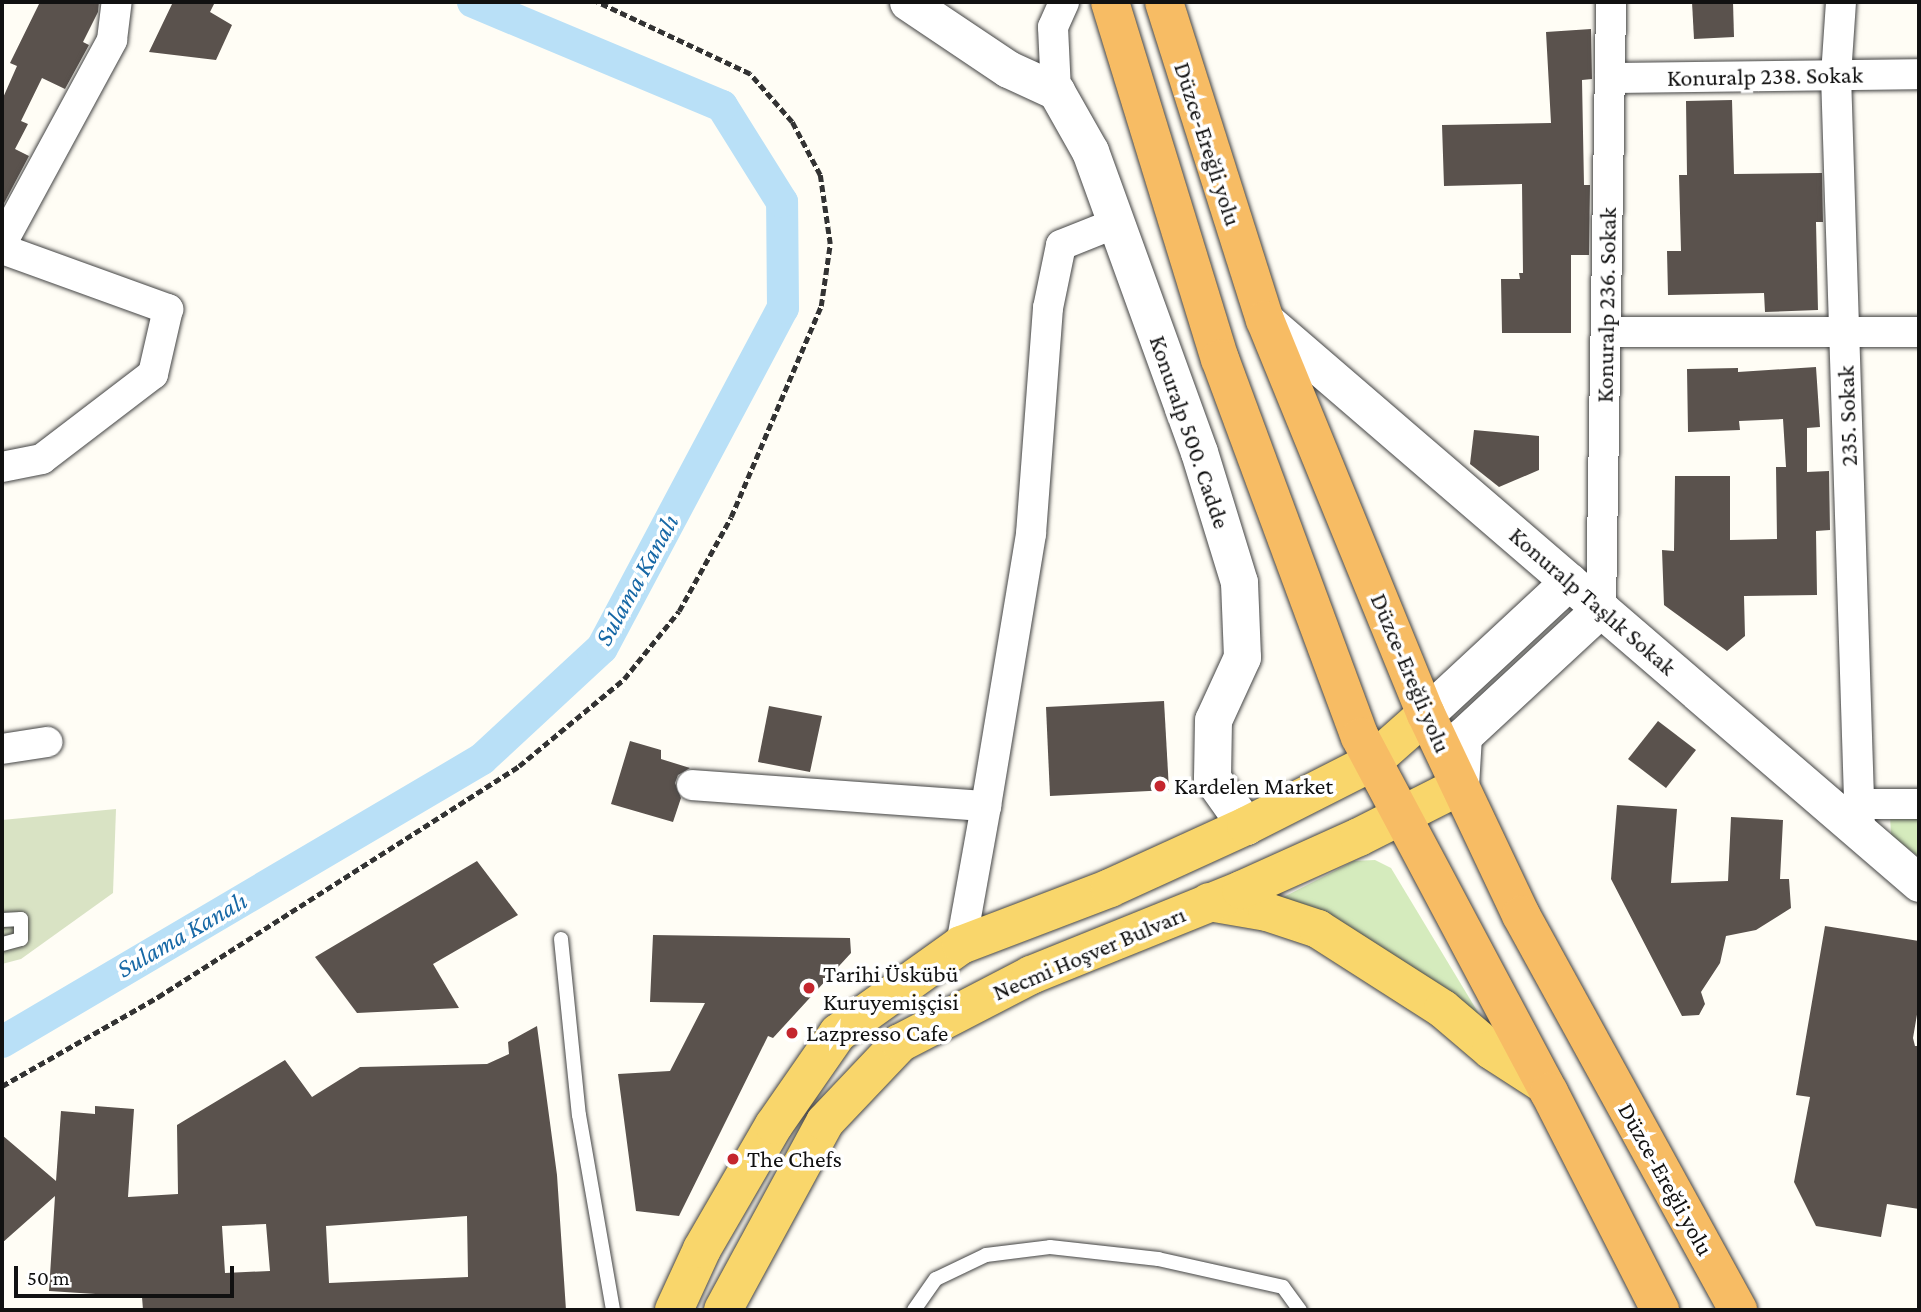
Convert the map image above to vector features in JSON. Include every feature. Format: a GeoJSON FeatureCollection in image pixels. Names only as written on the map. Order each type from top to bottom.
{"type":"FeatureCollection","features":[{"type":"Feature","properties":{"kind":"highway"},"geometry":{"type":"LineString","coordinates":[[1086,2],[1138,100]]}},
{"type":"Feature","properties":{"kind":"highway"},"geometry":{"type":"LineString","coordinates":[[1110,2],[1220,359],[1372,762],[1545,1085],[1660,1310]]}},
{"type":"Feature","properties":{"kind":"highway","name":"Düzce-Ereğli yolu"},"geometry":{"type":"LineString","coordinates":[[1164,2],[1265,320],[1426,715],[1521,915],[1738,1310]]}},
{"type":"Feature","properties":{"kind":"main road"},"geometry":{"type":"LineString","coordinates":[[674,1310],[702,1249],[774,1125],[838,1033],[961,944],[1110,888],[1246,826],[1372,762],[1426,715]]}},
{"type":"Feature","properties":{"kind":"main road","name":"Necmi Hoşver Bulvarı"},"geometry":{"type":"LineString","coordinates":[[723,1310],[825,1122],[900,1043],[1031,975],[1209,902],[1400,817],[1460,786]]}},
{"type":"Feature","properties":{"kind":"main road"},"geometry":{"type":"LineString","coordinates":[[1209,902],[1267,912],[1318,929],[1443,1009],[1491,1050],[1545,1085]]}},
{"type":"Feature","properties":{"kind":"street"},"geometry":{"type":"LineString","coordinates":[[2,243],[112,40],[117,2]]}},
{"type":"Feature","properties":{"kind":"street"},"geometry":{"type":"LineString","coordinates":[[908,2],[1008,69],[1056,91],[1053,27],[1064,2]]}},
{"type":"Feature","properties":{"kind":"street","name":"Konuralp 236. Sokak"},"geometry":{"type":"LineString","coordinates":[[1601,608],[1611,2]]}},
{"type":"Feature","properties":{"kind":"street","name":"235. Sokak"},"geometry":{"type":"LineString","coordinates":[[1841,2],[1836,75],[1859,818]]}},
{"type":"Feature","properties":{"kind":"street","name":"Konuralp 238. Sokak"},"geometry":{"type":"LineString","coordinates":[[1610,78],[1919,74]]}},
{"type":"Feature","properties":{"kind":"street","name":"Konuralp 500. Cadde"},"geometry":{"type":"LineString","coordinates":[[1056,91],[1090,151],[1199,452],[1239,582],[1242,657],[1213,720],[1212,778],[1246,826]]}},
{"type":"Feature","properties":{"kind":"street"},"geometry":{"type":"LineString","coordinates":[[961,944],[1031,534],[1048,307],[1061,245],[1116,223]]}},
{"type":"Feature","properties":{"kind":"street"},"geometry":{"type":"LineString","coordinates":[[2,248],[168,309],[153,373],[42,459],[2,467]]}},
{"type":"Feature","properties":{"kind":"street","name":"Konuralp Taşlık Sokak"},"geometry":{"type":"LineString","coordinates":[[1265,320],[1601,608],[1859,818],[1919,883]]}},
{"type":"Feature","properties":{"kind":"street"},"geometry":{"type":"LineString","coordinates":[[1606,332],[1919,332]]}},
{"type":"Feature","properties":{"kind":"street"},"geometry":{"type":"LineString","coordinates":[[1426,715],[1569,580]]}},
{"type":"Feature","properties":{"kind":"street"},"geometry":{"type":"LineString","coordinates":[[1460,786],[1463,736],[1601,608]]}},
{"type":"Feature","properties":{"kind":"street"},"geometry":{"type":"LineString","coordinates":[[2,750],[47,742]]}},
{"type":"Feature","properties":{"kind":"street"},"geometry":{"type":"LineString","coordinates":[[692,785],[986,806]]}},
{"type":"Feature","properties":{"kind":"street"},"geometry":{"type":"LineString","coordinates":[[1859,818],[1919,804]]}},
{"type":"Feature","properties":{"kind":"lane"},"geometry":{"type":"LineString","coordinates":[[2,920],[21,919],[21,939],[2,944]]}},
{"type":"Feature","properties":{"kind":"lane"},"geometry":{"type":"LineString","coordinates":[[561,939],[579,1115],[613,1310]]}},
{"type":"Feature","properties":{"kind":"lane"},"geometry":{"type":"LineString","coordinates":[[914,1310],[936,1279],[986,1255],[1051,1247],[1157,1259],[1283,1287],[1300,1310]]}},
{"type":"Feature","properties":{"kind":"path"},"geometry":{"type":"LineString","coordinates":[[2,1086],[158,997],[519,766],[624,679],[679,611],[731,517],[821,306],[831,244],[820,175],[792,122],[750,74],[597,2]]}},
{"type":"Feature","properties":{"kind":"green space"},"geometry":{"type":"Polygon","coordinates":[[[116,809],[113,893],[21,959],[2,964],[2,820],[116,809]]]}},
{"type":"Feature","properties":{"kind":"green space"},"geometry":{"type":"Polygon","coordinates":[[[1890,815],[1919,815],[1919,857],[1891,835],[1890,815]]]}},
{"type":"Feature","properties":{"kind":"green space"},"geometry":{"type":"Polygon","coordinates":[[[1375,860],[1391,868],[1479,1014],[1454,1006],[1272,903],[1354,861],[1375,860]]]}},
{"type":"Feature","properties":{"kind":"building"},"geometry":{"type":"Polygon","coordinates":[[[40,2],[99,2],[98,12],[83,42],[89,45],[65,89],[42,78],[21,121],[28,124],[15,149],[29,156],[2,207],[2,100],[17,66],[10,63],[40,2]]]}},
{"type":"Feature","properties":{"kind":"building"},"geometry":{"type":"Polygon","coordinates":[[[173,2],[215,2],[210,12],[232,25],[216,60],[149,52],[173,2]]]}},
{"type":"Feature","properties":{"kind":"building"},"geometry":{"type":"Polygon","coordinates":[[[1692,2],[1733,2],[1734,37],[1694,39],[1692,2]]]}},
{"type":"Feature","properties":{"kind":"building"},"geometry":{"type":"Polygon","coordinates":[[[1591,29],[1592,79],[1582,80],[1584,185],[1590,185],[1589,255],[1571,255],[1571,333],[1502,333],[1501,279],[1520,279],[1519,273],[1523,273],[1522,184],[1444,186],[1442,125],[1551,123],[1546,32],[1591,29]]]}},
{"type":"Feature","properties":{"kind":"building"},"geometry":{"type":"Polygon","coordinates":[[[1732,100],[1734,174],[1822,173],[1823,222],[1816,222],[1818,310],[1765,312],[1764,293],[1668,295],[1667,251],[1681,251],[1679,175],[1687,175],[1686,101],[1732,100]]]}},
{"type":"Feature","properties":{"kind":"building"},"geometry":{"type":"Polygon","coordinates":[[[1816,367],[1820,427],[1807,428],[1807,472],[1829,471],[1830,530],[1816,531],[1817,595],[1744,596],[1745,636],[1727,651],[1664,605],[1662,550],[1674,551],[1675,476],[1730,476],[1730,540],[1777,539],[1776,467],[1786,467],[1783,419],[1739,421],[1740,430],[1688,432],[1687,369],[1738,368],[1738,372],[1816,367]]]}},
{"type":"Feature","properties":{"kind":"building"},"geometry":{"type":"Polygon","coordinates":[[[1474,430],[1539,436],[1539,470],[1499,487],[1470,464],[1474,430]]]}},
{"type":"Feature","properties":{"kind":"building"},"geometry":{"type":"Polygon","coordinates":[[[1164,701],[1169,790],[1050,796],[1046,707],[1164,701]]]}},
{"type":"Feature","properties":{"kind":"building"},"geometry":{"type":"Polygon","coordinates":[[[769,706],[822,716],[810,772],[758,762],[769,706]]]}},
{"type":"Feature","properties":{"kind":"building"},"geometry":{"type":"Polygon","coordinates":[[[1658,721],[1696,750],[1666,788],[1628,759],[1658,721]]]}},
{"type":"Feature","properties":{"kind":"building"},"geometry":{"type":"Polygon","coordinates":[[[630,741],[661,750],[661,759],[690,768],[678,775],[675,783],[681,798],[673,822],[611,804],[630,741]]]}},
{"type":"Feature","properties":{"kind":"building"},"geometry":{"type":"Polygon","coordinates":[[[1617,805],[1677,809],[1671,883],[1728,881],[1731,817],[1783,820],[1780,879],[1789,879],[1791,908],[1756,930],[1726,936],[1720,963],[1701,992],[1705,1004],[1699,1015],[1682,1016],[1611,879],[1617,805]]]}},
{"type":"Feature","properties":{"kind":"building"},"geometry":{"type":"Polygon","coordinates":[[[477,861],[518,915],[433,964],[459,1008],[357,1013],[315,957],[477,861]]]}},
{"type":"Feature","properties":{"kind":"building"},"geometry":{"type":"Polygon","coordinates":[[[1825,926],[1919,941],[1919,1003],[1913,1038],[1915,1046],[1919,1046],[1919,1209],[1887,1204],[1881,1237],[1816,1226],[1794,1182],[1810,1097],[1796,1095],[1825,926]]]}},
{"type":"Feature","properties":{"kind":"building"},"geometry":{"type":"Polygon","coordinates":[[[653,935],[850,938],[851,953],[773,1038],[768,1036],[679,1216],[636,1211],[618,1074],[670,1071],[705,1003],[650,1002],[653,935]]]}},
{"type":"Feature","properties":{"kind":"building"},"geometry":{"type":"Polygon","coordinates":[[[537,1026],[557,1175],[566,1310],[143,1310],[142,1297],[49,1291],[55,1196],[2,1243],[2,1135],[56,1181],[61,1111],[95,1114],[95,1106],[134,1109],[128,1197],[178,1194],[177,1125],[285,1060],[312,1097],[360,1067],[487,1064],[509,1054],[508,1042],[537,1026]],[[467,1216],[326,1226],[329,1283],[468,1277],[467,1216]],[[266,1224],[222,1226],[225,1273],[270,1271],[266,1224]]]}},
{"type":"Feature","properties":{"kind":"waterway","name":"Sulama Kanalı"},"geometry":{"type":"LineString","coordinates":[[2,1042],[482,759],[602,648],[783,308],[782,202],[722,106],[473,2]]}},
{"type":"Feature","properties":{"kind":"place","name":"Kardelen Market"},"geometry":{"type":"Point","coordinates":[1160,786]}},
{"type":"Feature","properties":{"kind":"place","name":"Tarihi Üskübü Kuruyemişçisi"},"geometry":{"type":"Point","coordinates":[809,988]}},
{"type":"Feature","properties":{"kind":"place","name":"Lazpresso Cafe"},"geometry":{"type":"Point","coordinates":[792,1033]}},
{"type":"Feature","properties":{"kind":"place","name":"The Chefs"},"geometry":{"type":"Point","coordinates":[733,1159]}}]}
